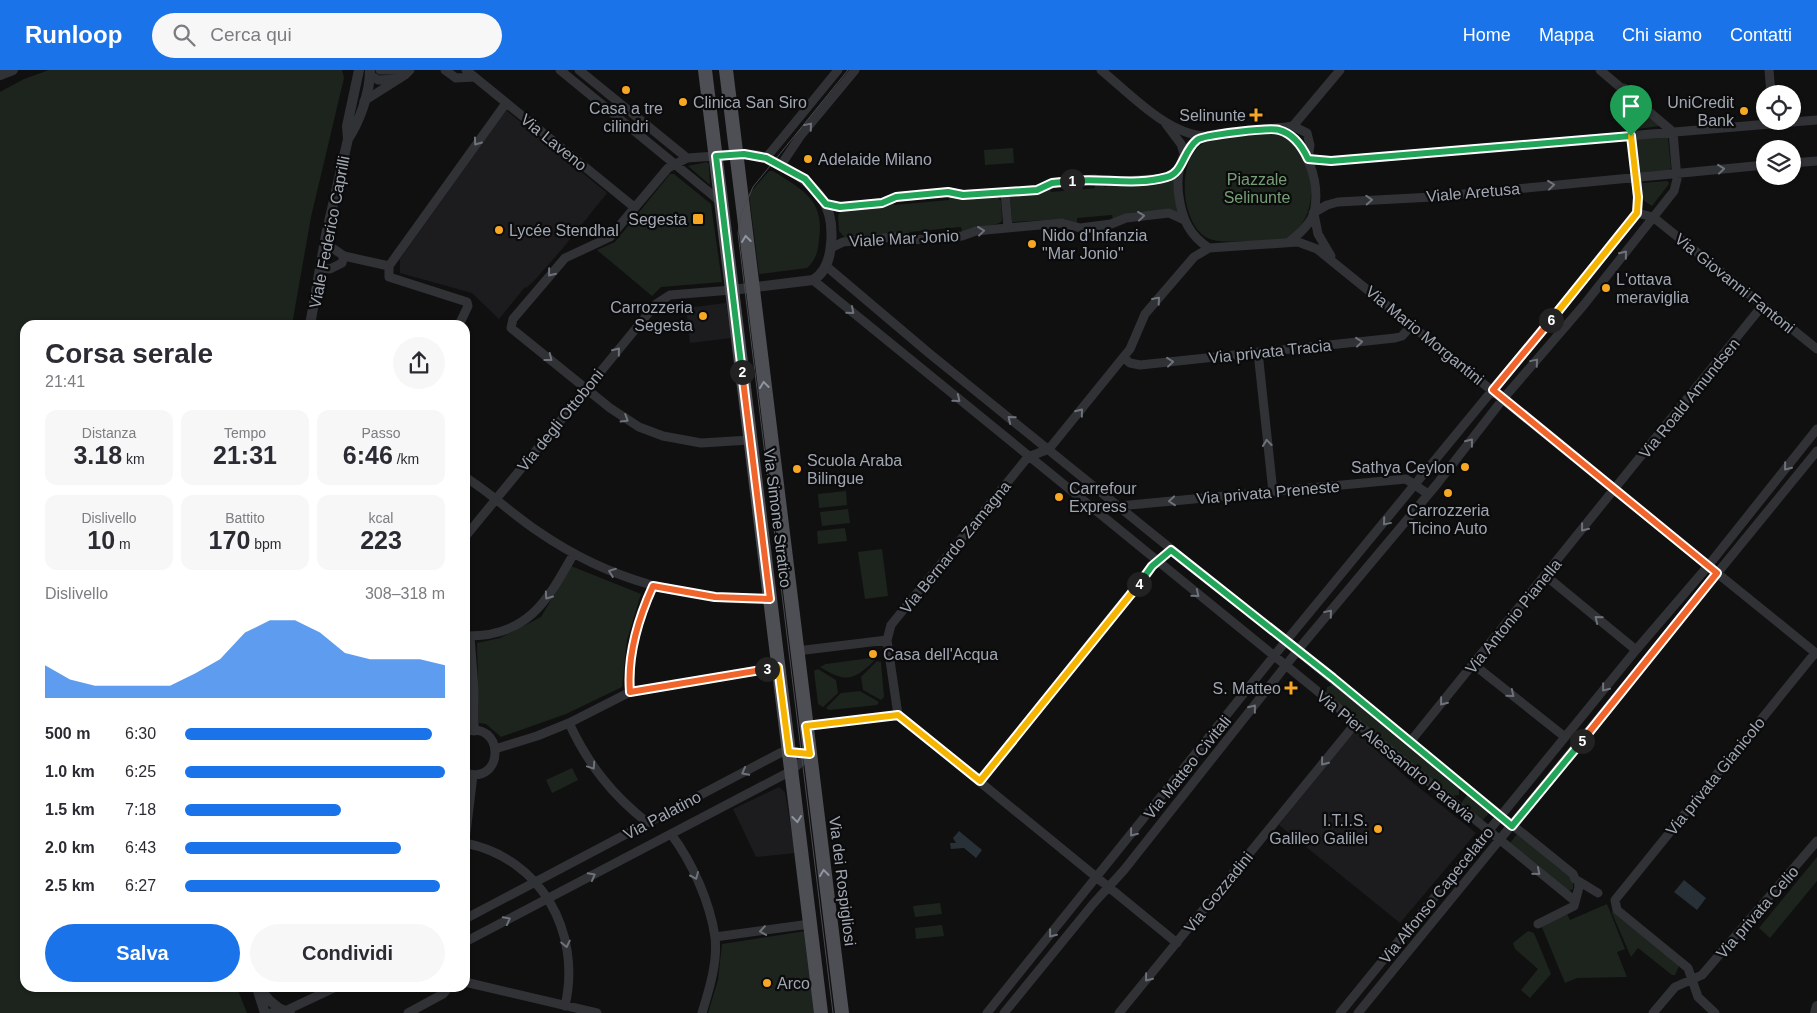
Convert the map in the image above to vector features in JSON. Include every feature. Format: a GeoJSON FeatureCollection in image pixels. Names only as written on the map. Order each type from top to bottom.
{"type":"FeatureCollection","features":[{"type":"Feature","properties":{"kind":"main road","name":"Via Simone Stratico"},"geometry":{"type":"LineString","coordinates":[[705,70],[789,752]]}},
{"type":"Feature","properties":{"kind":"main road","name":"Via Simone Stratico"},"geometry":{"type":"LineString","coordinates":[[726,70],[806,726]]}},
{"type":"Feature","properties":{"kind":"main road"},"geometry":{"type":"LineString","coordinates":[[713,138],[734,135]]}},
{"type":"Feature","properties":{"kind":"main road","name":"Via dei Rospigliosi"},"geometry":{"type":"LineString","coordinates":[[806,726],[842,1013]]}},
{"type":"Feature","properties":{"kind":"main road"},"geometry":{"type":"LineString","coordinates":[[789,752],[821,1013]]}},
{"type":"Feature","properties":{"kind":"street"},"geometry":{"type":"LineString","coordinates":[[0,75],[13,70]]}},
{"type":"Feature","properties":{"kind":"street","name":"Viale Federico Caprilli"},"geometry":{"type":"LineString","coordinates":[[311,320],[320,268],[348,139],[347,126],[359,70]]}},
{"type":"Feature","properties":{"kind":"street"},"geometry":{"type":"LineString","coordinates":[[380,70],[399,74]]}},
{"type":"Feature","properties":{"kind":"street"},"geometry":{"type":"LineString","coordinates":[[368,72],[378,80],[410,70]]}},
{"type":"Feature","properties":{"kind":"street"},"geometry":{"type":"LineString","coordinates":[[445,70],[456,78],[474,77]]}},
{"type":"Feature","properties":{"kind":"street","name":"Via Laveno"},"geometry":{"type":"LineString","coordinates":[[466,70],[634,208]]}},
{"type":"Feature","properties":{"kind":"street"},"geometry":{"type":"LineString","coordinates":[[560,70],[721,202]]}},
{"type":"Feature","properties":{"kind":"street"},"geometry":{"type":"LineString","coordinates":[[579,70],[687,158]]}},
{"type":"Feature","properties":{"kind":"street"},"geometry":{"type":"LineString","coordinates":[[766,158],[838,70]]}},
{"type":"Feature","properties":{"kind":"street"},"geometry":{"type":"LineString","coordinates":[[781,165],[802,135],[855,70]]}},
{"type":"Feature","properties":{"kind":"street"},"geometry":{"type":"LineString","coordinates":[[1101,70],[1164,122],[1181,144],[1184,154]]}},
{"type":"Feature","properties":{"kind":"street"},"geometry":{"type":"LineString","coordinates":[[1164,122],[1190,134],[1205,136],[1293,126],[1312,106],[1340,70]]}},
{"type":"Feature","properties":{"kind":"street"},"geometry":{"type":"LineString","coordinates":[[1600,70],[1624,88],[1673,132],[1677,173]]}},
{"type":"Feature","properties":{"kind":"street"},"geometry":{"type":"LineString","coordinates":[[1769,70],[1770,85]]}},
{"type":"Feature","properties":{"kind":"street","name":"Viale Federico Caprilli"},"geometry":{"type":"LineString","coordinates":[[348,139],[354,129],[364,101],[368,72]]}},
{"type":"Feature","properties":{"kind":"street"},"geometry":{"type":"LineString","coordinates":[[364,101],[399,74]]}},
{"type":"Feature","properties":{"kind":"street"},"geometry":{"type":"LineString","coordinates":[[1624,88],[1629,102],[1636,176],[1637,213],[1653,217]]}},
{"type":"Feature","properties":{"kind":"street"},"geometry":{"type":"LineString","coordinates":[[461,320],[468,306],[467,302],[389,278],[389,266],[506,103]]}},
{"type":"Feature","properties":{"kind":"street"},"geometry":{"type":"LineString","coordinates":[[1801,121],[1817,120]]}},
{"type":"Feature","properties":{"kind":"street"},"geometry":{"type":"LineString","coordinates":[[1308,159],[1331,161],[1756,124]]}},
{"type":"Feature","properties":{"kind":"street"},"geometry":{"type":"LineString","coordinates":[[1293,126],[1306,133],[1310,145],[1308,159]]}},
{"type":"Feature","properties":{"kind":"street"},"geometry":{"type":"LineString","coordinates":[[1028,457],[1049,449],[1124,358],[1137,336],[1145,314],[1194,257],[1209,248],[1288,242],[1302,231],[1314,213],[1314,184],[1308,159],[1297,141],[1278,129]]}},
{"type":"Feature","properties":{"kind":"street"},"geometry":{"type":"LineString","coordinates":[[1205,136],[1195,142],[1184,154],[1178,170],[1178,195],[1184,220],[1196,239],[1209,248]]}},
{"type":"Feature","properties":{"kind":"street"},"geometry":{"type":"LineString","coordinates":[[732,290],[813,280],[819,277],[826,266],[831,248],[832,225],[826,204],[805,179],[766,158],[755,155],[736,154],[687,158],[675,164],[610,237],[561,262],[514,320],[511,328],[623,418],[663,436],[701,443],[750,440]]}},
{"type":"Feature","properties":{"kind":"street"},"geometry":{"type":"LineString","coordinates":[[1801,162],[1817,161]]}},
{"type":"Feature","properties":{"kind":"street","name":"Viale Aretusa"},"geometry":{"type":"LineString","coordinates":[[1314,213],[1327,205],[1338,202],[1433,197],[1756,166]]}},
{"type":"Feature","properties":{"kind":"street"},"geometry":{"type":"LineString","coordinates":[[826,204],[840,207],[882,203],[896,197],[939,193],[963,195],[1037,190],[1052,183],[1094,179],[1109,182],[1166,178],[1178,170]]}},
{"type":"Feature","properties":{"kind":"street","name":"Via Matteo Civitali"},"geometry":{"type":"LineString","coordinates":[[1004,1013],[1108,886],[1124,870],[1298,651],[1428,494],[1503,399],[1583,306],[1676,188],[1677,173]]}},
{"type":"Feature","properties":{"kind":"street"},"geometry":{"type":"LineString","coordinates":[[1004,192],[1008,228]]}},
{"type":"Feature","properties":{"kind":"street","name":"Viale Mar Jonio"},"geometry":{"type":"LineString","coordinates":[[831,248],[843,242],[895,237],[911,240],[928,239],[962,236],[976,231],[1062,223],[1080,228],[1111,224],[1126,218],[1169,213],[1184,220]]}},
{"type":"Feature","properties":{"kind":"street","name":"Via Mario Morgantini"},"geometry":{"type":"LineString","coordinates":[[1314,213],[1318,234],[1335,262]]}},
{"type":"Feature","properties":{"kind":"street","name":"Via Matteo Civitali"},"geometry":{"type":"LineString","coordinates":[[987,1013],[1112,861],[1263,673],[1286,641],[1417,484],[1637,213]]}},
{"type":"Feature","properties":{"kind":"street","name":"Via Giovanni Fantoni"},"geometry":{"type":"LineString","coordinates":[[1653,217],[1817,349]]}},
{"type":"Feature","properties":{"kind":"street","name":"Via Mario Morgantini"},"geometry":{"type":"LineString","coordinates":[[1288,242],[1298,242],[1311,246],[1335,262],[1816,654]]}},
{"type":"Feature","properties":{"kind":"street"},"geometry":{"type":"LineString","coordinates":[[325,244],[344,256],[389,266]]}},
{"type":"Feature","properties":{"kind":"street"},"geometry":{"type":"LineString","coordinates":[[320,268],[336,267],[342,263],[344,256]]}},
{"type":"Feature","properties":{"kind":"street"},"geometry":{"type":"LineString","coordinates":[[826,266],[930,354],[1298,651]]}},
{"type":"Feature","properties":{"kind":"street"},"geometry":{"type":"LineString","coordinates":[[813,280],[1287,667]]}},
{"type":"Feature","properties":{"kind":"street","name":"Via degli Ottoboni"},"geometry":{"type":"LineString","coordinates":[[470,531],[656,304],[670,295],[732,290]]}},
{"type":"Feature","properties":{"kind":"street","name":"Via Roald Amundsen"},"geometry":{"type":"LineString","coordinates":[[1615,490],[1762,306]]}},
{"type":"Feature","properties":{"kind":"street","name":"Via privata Tracia"},"geometry":{"type":"LineString","coordinates":[[1124,358],[1130,363],[1140,365],[1398,338],[1412,325]]}},
{"type":"Feature","properties":{"kind":"street"},"geometry":{"type":"LineString","coordinates":[[1258,352],[1273,492]]}},
{"type":"Feature","properties":{"kind":"street"},"geometry":{"type":"LineString","coordinates":[[919,368],[930,354]]}},
{"type":"Feature","properties":{"kind":"street","name":"Via Alfonso Capecelatro"},"geometry":{"type":"LineString","coordinates":[[1340,1013],[1636,650],[1708,566],[1817,429]]}},
{"type":"Feature","properties":{"kind":"street","name":"Via Alfonso Capecelatro"},"geometry":{"type":"LineString","coordinates":[[1358,1013],[1817,451]]}},
{"type":"Feature","properties":{"kind":"street","name":"Via Bernardo Zamagna"},"geometry":{"type":"LineString","coordinates":[[888,640],[892,625],[1028,457]]}},
{"type":"Feature","properties":{"kind":"street","name":"Via privata Preneste"},"geometry":{"type":"LineString","coordinates":[[1119,506],[1406,479],[1417,484]]}},
{"type":"Feature","properties":{"kind":"street"},"geometry":{"type":"LineString","coordinates":[[470,480],[573,555],[599,567],[653,586],[715,597],[770,599]]}},
{"type":"Feature","properties":{"kind":"street"},"geometry":{"type":"LineString","coordinates":[[1417,484],[1428,494]]}},
{"type":"Feature","properties":{"kind":"street","name":"Via Antonio Pianella"},"geometry":{"type":"LineString","coordinates":[[1410,742],[1615,490]]}},
{"type":"Feature","properties":{"kind":"street"},"geometry":{"type":"LineString","coordinates":[[980,781],[1152,566],[1158,563],[1171,550]]}},
{"type":"Feature","properties":{"kind":"street"},"geometry":{"type":"LineString","coordinates":[[470,636],[497,633],[533,616],[559,580],[573,555]]}},
{"type":"Feature","properties":{"kind":"street"},"geometry":{"type":"LineString","coordinates":[[1546,576],[1636,650]]}},
{"type":"Feature","properties":{"kind":"street"},"geometry":{"type":"LineString","coordinates":[[630,692],[630,662],[633,644],[653,586]]}},
{"type":"Feature","properties":{"kind":"street"},"geometry":{"type":"LineString","coordinates":[[797,651],[888,640],[898,715],[1177,943]]}},
{"type":"Feature","properties":{"kind":"street","name":"Via Pier Alessandro Paravia"},"geometry":{"type":"LineString","coordinates":[[1298,651],[1573,874],[1578,881],[1598,893]]}},
{"type":"Feature","properties":{"kind":"street"},"geometry":{"type":"LineString","coordinates":[[470,654],[474,689],[470,723]]}},
{"type":"Feature","properties":{"kind":"street","name":"Via privata Gianicolo"},"geometry":{"type":"LineString","coordinates":[[1693,979],[1688,968],[1617,910],[1614,900],[1816,654]]}},
{"type":"Feature","properties":{"kind":"street"},"geometry":{"type":"LineString","coordinates":[[1473,664],[1565,737]]}},
{"type":"Feature","properties":{"kind":"street"},"geometry":{"type":"LineString","coordinates":[[495,749],[537,736],[569,723],[630,692],[778,667]]}},
{"type":"Feature","properties":{"kind":"street","name":"Via Pier Alessandro Paravia"},"geometry":{"type":"LineString","coordinates":[[1287,667],[1575,901]]}},
{"type":"Feature","properties":{"kind":"street"},"geometry":{"type":"LineString","coordinates":[[1263,673],[1271,677],[1274,682]]}},
{"type":"Feature","properties":{"kind":"street"},"geometry":{"type":"LineString","coordinates":[[806,726],[898,715]]}},
{"type":"Feature","properties":{"kind":"street"},"geometry":{"type":"LineString","coordinates":[[569,723],[583,751],[600,777],[620,799],[648,823]]}},
{"type":"Feature","properties":{"kind":"street","name":"Via Gozzadini"},"geometry":{"type":"LineString","coordinates":[[1119,1013],[1355,724]]}},
{"type":"Feature","properties":{"kind":"street"},"geometry":{"type":"LineString","coordinates":[[470,732],[488,736],[495,749],[495,756],[491,766],[483,772],[470,774]]}},
{"type":"Feature","properties":{"kind":"street"},"geometry":{"type":"LineString","coordinates":[[789,752],[810,754]]}},
{"type":"Feature","properties":{"kind":"street","name":"Via Palatino"},"geometry":{"type":"LineString","coordinates":[[470,916],[780,754],[789,752]]}},
{"type":"Feature","properties":{"kind":"street"},"geometry":{"type":"LineString","coordinates":[[791,771],[810,754]]}},
{"type":"Feature","properties":{"kind":"street","name":"Via Palatino"},"geometry":{"type":"LineString","coordinates":[[470,939],[791,771]]}},
{"type":"Feature","properties":{"kind":"street"},"geometry":{"type":"LineString","coordinates":[[671,834],[695,877],[715,937],[712,974],[702,1013]]}},
{"type":"Feature","properties":{"kind":"street","name":"Via privata Celio"},"geometry":{"type":"LineString","coordinates":[[1653,1013],[1675,986],[1702,975],[1817,841]]}},
{"type":"Feature","properties":{"kind":"street"},"geometry":{"type":"LineString","coordinates":[[470,844],[506,858],[536,881],[548,898],[563,931],[567,948],[569,973],[565,1006]]}},
{"type":"Feature","properties":{"kind":"street"},"geometry":{"type":"LineString","coordinates":[[1112,861],[1124,870]]}},
{"type":"Feature","properties":{"kind":"street"},"geometry":{"type":"LineString","coordinates":[[1538,924],[1570,910],[1579,887],[1578,881]]}},
{"type":"Feature","properties":{"kind":"street"},"geometry":{"type":"LineString","coordinates":[[1082,896],[1093,904]]}},
{"type":"Feature","properties":{"kind":"street"},"geometry":{"type":"LineString","coordinates":[[715,937],[810,924]]}},
{"type":"Feature","properties":{"kind":"street"},"geometry":{"type":"LineString","coordinates":[[1693,979],[1700,1000],[1715,1013]]}},
{"type":"Feature","properties":{"kind":"street"},"geometry":{"type":"LineString","coordinates":[[470,983],[597,1013]]}},
{"type":"Feature","properties":{"kind":"street"},"geometry":{"type":"LineString","coordinates":[[259,992],[265,1013]]}},
{"type":"Feature","properties":{"kind":"street"},"geometry":{"type":"LineString","coordinates":[[262,992],[282,1011],[325,992]]}},
{"type":"Feature","properties":{"kind":"street"},"geometry":{"type":"LineString","coordinates":[[434,997],[438,992]]}},
{"type":"Feature","properties":{"kind":"street"},"geometry":{"type":"LineString","coordinates":[[408,1013],[446,992]]}},
{"type":"Feature","properties":{"kind":"street"},"geometry":{"type":"LineString","coordinates":[[1815,1013],[1817,1006]]}},
{"type":"Feature","properties":{"kind":"shaded area","name":"Lycée Stendhal"},"geometry":{"type":"Polygon","coordinates":[[[506,110],[607,193],[563,248],[533,282],[525,287],[499,319],[472,293],[400,273],[400,259],[506,110]]]}},
{"type":"Feature","properties":{"kind":"shaded area"},"geometry":{"type":"Polygon","coordinates":[[[726,303],[731,338],[690,343],[686,308],[726,303]]]}},
{"type":"Feature","properties":{"kind":"shaded area","name":"I.T.I.S. Galileo Galilei"},"geometry":{"type":"Polygon","coordinates":[[[1355,730],[1407,778],[1476,833],[1400,923],[1279,825],[1355,730]]]}},
{"type":"Feature","properties":{"kind":"shaded area"},"geometry":{"type":"Polygon","coordinates":[[[779,787],[785,792],[795,853],[756,857],[733,809],[779,787]]]}},
{"type":"Feature","properties":{"kind":"shaded area"},"geometry":{"type":"Polygon","coordinates":[[[959,831],[982,850],[976,858],[964,848],[951,849],[950,843],[956,843],[953,838],[959,831]]]}},
{"type":"Feature","properties":{"kind":"shaded area"},"geometry":{"type":"Polygon","coordinates":[[[1684,880],[1706,898],[1697,910],[1674,892],[1684,880]]]}},
{"type":"Feature","properties":{"kind":"green space"},"geometry":{"type":"Polygon","coordinates":[[[49,70],[342,70],[344,78],[311,217],[293,320],[20,320],[20,992],[239,992],[247,1013],[0,1013],[0,92],[24,79],[49,70]]]}},
{"type":"Feature","properties":{"kind":"green space"},"geometry":{"type":"Polygon","coordinates":[[[1636,107],[1660,126],[1637,129],[1636,107]]]}},
{"type":"Feature","properties":{"kind":"green space","name":"Piazzale Selinunte"},"geometry":{"type":"Polygon","coordinates":[[[1269,132],[1283,135],[1290,139],[1298,149],[1309,173],[1311,198],[1303,222],[1287,240],[1278,242],[1232,242],[1209,239],[1196,227],[1186,201],[1186,171],[1191,158],[1198,147],[1209,141],[1269,132]]]}},
{"type":"Feature","properties":{"kind":"green space"},"geometry":{"type":"Polygon","coordinates":[[[1666,135],[1668,138],[1671,167],[1669,171],[1641,173],[1638,169],[1636,141],[1638,137],[1666,135]]]}},
{"type":"Feature","properties":{"kind":"green space"},"geometry":{"type":"Polygon","coordinates":[[[1013,148],[1014,163],[985,165],[984,150],[1013,148]]]}},
{"type":"Feature","properties":{"kind":"green space"},"geometry":{"type":"Polygon","coordinates":[[[707,162],[709,164],[710,185],[688,166],[707,162]]]}},
{"type":"Feature","properties":{"kind":"green space"},"geometry":{"type":"Polygon","coordinates":[[[769,171],[773,171],[794,184],[810,198],[819,215],[819,244],[814,259],[807,268],[759,274],[749,194],[769,171]]]}},
{"type":"Feature","properties":{"kind":"green space"},"geometry":{"type":"Polygon","coordinates":[[[670,174],[674,174],[711,204],[722,282],[661,287],[652,296],[597,250],[615,242],[670,174]]]}},
{"type":"Feature","properties":{"kind":"green space"},"geometry":{"type":"Polygon","coordinates":[[[1176,176],[1180,214],[1164,211],[1146,211],[1120,216],[1113,220],[1112,215],[1077,218],[1077,223],[1065,219],[1012,222],[1010,197],[1012,195],[1050,186],[1051,192],[1095,188],[1095,182],[1105,187],[1163,182],[1176,176]]]}},
{"type":"Feature","properties":{"kind":"green space"},"geometry":{"type":"Polygon","coordinates":[[[1668,181],[1669,184],[1652,206],[1643,200],[1642,183],[1668,181]]]}},
{"type":"Feature","properties":{"kind":"green space"},"geometry":{"type":"Polygon","coordinates":[[[949,195],[960,199],[997,197],[1001,201],[1002,221],[994,225],[973,228],[962,233],[961,227],[909,232],[909,238],[898,233],[845,238],[839,231],[838,216],[841,210],[894,199],[894,205],[949,200],[949,195]]]}},
{"type":"Feature","properties":{"kind":"green space"},"geometry":{"type":"Polygon","coordinates":[[[846,491],[847,505],[819,508],[818,494],[846,491]]]}},
{"type":"Feature","properties":{"kind":"green space"},"geometry":{"type":"Polygon","coordinates":[[[848,509],[850,523],[822,526],[820,512],[848,509]]]}},
{"type":"Feature","properties":{"kind":"green space"},"geometry":{"type":"Polygon","coordinates":[[[845,528],[847,541],[818,544],[817,531],[845,528]]]}},
{"type":"Feature","properties":{"kind":"green space"},"geometry":{"type":"Polygon","coordinates":[[[882,549],[888,596],[865,599],[858,552],[882,549]]]}},
{"type":"Feature","properties":{"kind":"green space"},"geometry":{"type":"Polygon","coordinates":[[[571,566],[641,594],[627,640],[622,687],[566,714],[501,737],[486,724],[479,723],[477,643],[500,638],[541,617],[571,566]]]}},
{"type":"Feature","properties":{"kind":"green space"},"geometry":{"type":"Polygon","coordinates":[[[870,658],[875,660],[855,676],[836,676],[820,667],[826,664],[870,658]]]}},
{"type":"Feature","properties":{"kind":"green space"},"geometry":{"type":"Polygon","coordinates":[[[877,661],[881,662],[884,697],[881,700],[863,690],[861,677],[877,661]]]}},
{"type":"Feature","properties":{"kind":"green space"},"geometry":{"type":"Polygon","coordinates":[[[818,669],[836,680],[838,693],[823,707],[818,704],[814,671],[818,669]]]}},
{"type":"Feature","properties":{"kind":"green space"},"geometry":{"type":"Polygon","coordinates":[[[1332,685],[1459,787],[1459,795],[1452,796],[1326,694],[1327,687],[1332,685]]]}},
{"type":"Feature","properties":{"kind":"green space"},"geometry":{"type":"Polygon","coordinates":[[[860,691],[879,702],[877,705],[829,710],[826,708],[841,693],[860,691]]]}},
{"type":"Feature","properties":{"kind":"green space"},"geometry":{"type":"Polygon","coordinates":[[[572,768],[578,780],[552,793],[546,780],[572,768]]]}},
{"type":"Feature","properties":{"kind":"green space"},"geometry":{"type":"Polygon","coordinates":[[[1468,794],[1490,812],[1482,821],[1461,803],[1468,794]]]}},
{"type":"Feature","properties":{"kind":"green space"},"geometry":{"type":"Polygon","coordinates":[[[1517,834],[1561,870],[1567,872],[1573,879],[1573,889],[1569,891],[1510,843],[1517,834]]]}},
{"type":"Feature","properties":{"kind":"green space"},"geometry":{"type":"Polygon","coordinates":[[[1817,857],[1817,881],[1770,938],[1759,928],[1817,857]]]}},
{"type":"Feature","properties":{"kind":"green space"},"geometry":{"type":"Polygon","coordinates":[[[940,903],[942,914],[915,917],[913,906],[940,903]]]}},
{"type":"Feature","properties":{"kind":"green space"},"geometry":{"type":"Polygon","coordinates":[[[1607,904],[1625,949],[1617,952],[1627,977],[1577,978],[1565,983],[1541,925],[1567,914],[1570,920],[1607,904]]]}},
{"type":"Feature","properties":{"kind":"green space"},"geometry":{"type":"Polygon","coordinates":[[[1611,911],[1679,966],[1675,975],[1672,975],[1638,948],[1631,957],[1611,911]]]}},
{"type":"Feature","properties":{"kind":"green space"},"geometry":{"type":"Polygon","coordinates":[[[942,925],[944,936],[916,939],[915,928],[942,925]]]}},
{"type":"Feature","properties":{"kind":"green space"},"geometry":{"type":"Polygon","coordinates":[[[806,931],[817,1013],[708,1013],[718,980],[722,944],[806,931]]]}},
{"type":"Feature","properties":{"kind":"green space"},"geometry":{"type":"Polygon","coordinates":[[[1528,931],[1534,933],[1551,974],[1530,998],[1521,990],[1538,969],[1515,949],[1513,943],[1528,931]]]}},
{"type":"Feature","properties":{"kind":"tram line"},"geometry":{"type":"LineString","coordinates":[[833,1013],[738,233],[741,214],[753,187],[848,70]]}},
{"type":"Feature","properties":{"kind":"place","name":"Casa a tre cilindri"},"geometry":{"type":"Point","coordinates":[626,90]}},
{"type":"Feature","properties":{"kind":"place","name":"Clinica San Siro"},"geometry":{"type":"Point","coordinates":[683,102]}},
{"type":"Feature","properties":{"kind":"place","name":"UniCredit Bank"},"geometry":{"type":"Point","coordinates":[1744,111]}},
{"type":"Feature","properties":{"kind":"place","name":"Selinunte"},"geometry":{"type":"Point","coordinates":[1256,115]}},
{"type":"Feature","properties":{"kind":"place","name":"Adelaide Milano"},"geometry":{"type":"Point","coordinates":[808,159]}},
{"type":"Feature","properties":{"kind":"place","name":"Segesta"},"geometry":{"type":"Point","coordinates":[698,219]}},
{"type":"Feature","properties":{"kind":"place","name":"Lycée Stendhal"},"geometry":{"type":"Point","coordinates":[499,230]}},
{"type":"Feature","properties":{"kind":"place","name":"Nido d'Infanzia \"Mar Jonio\""},"geometry":{"type":"Point","coordinates":[1032,244]}},
{"type":"Feature","properties":{"kind":"place","name":"L'ottava meraviglia"},"geometry":{"type":"Point","coordinates":[1606,288]}},
{"type":"Feature","properties":{"kind":"place","name":"Carrozzeria Segesta"},"geometry":{"type":"Point","coordinates":[703,316]}},
{"type":"Feature","properties":{"kind":"place","name":"Sathya Ceylon"},"geometry":{"type":"Point","coordinates":[1465,467]}},
{"type":"Feature","properties":{"kind":"place","name":"Scuola Araba Bilingue"},"geometry":{"type":"Point","coordinates":[797,469]}},
{"type":"Feature","properties":{"kind":"place","name":"Carrozzeria Ticino Auto"},"geometry":{"type":"Point","coordinates":[1448,493]}},
{"type":"Feature","properties":{"kind":"place","name":"Carrefour Express"},"geometry":{"type":"Point","coordinates":[1059,497]}},
{"type":"Feature","properties":{"kind":"place","name":"Casa dell'Acqua"},"geometry":{"type":"Point","coordinates":[873,654]}},
{"type":"Feature","properties":{"kind":"place","name":"S. Matteo"},"geometry":{"type":"Point","coordinates":[1291,688]}},
{"type":"Feature","properties":{"kind":"place","name":"I.T.I.S. Galileo Galilei"},"geometry":{"type":"Point","coordinates":[1378,829]}},
{"type":"Feature","properties":{"kind":"place","name":"Arco"},"geometry":{"type":"Point","coordinates":[767,983]}},
{"type":"Feature","properties":{"kind":"route"},"geometry":{"type":"LineString","coordinates":[[1278,129],[1292,136],[1297,141],[1308,159],[1331,161],[1631,136],[1638,200],[1636,216],[1493,390],[1717,573],[1512,826],[1333,678],[1171,550],[1158,563],[1152,566],[980,781],[898,715],[806,726],[810,754],[789,752],[778,667],[630,692],[630,662],[633,644],[643,610],[653,586],[715,597],[770,599],[716,156],[744,154],[766,158],[805,179],[815,188],[826,204],[840,207],[882,203],[896,197],[948,192],[963,195],[1037,190],[1052,183],[1094,179],[1109,182],[1166,178],[1178,170],[1184,154],[1198,139],[1205,136],[1278,129]]}}]}
